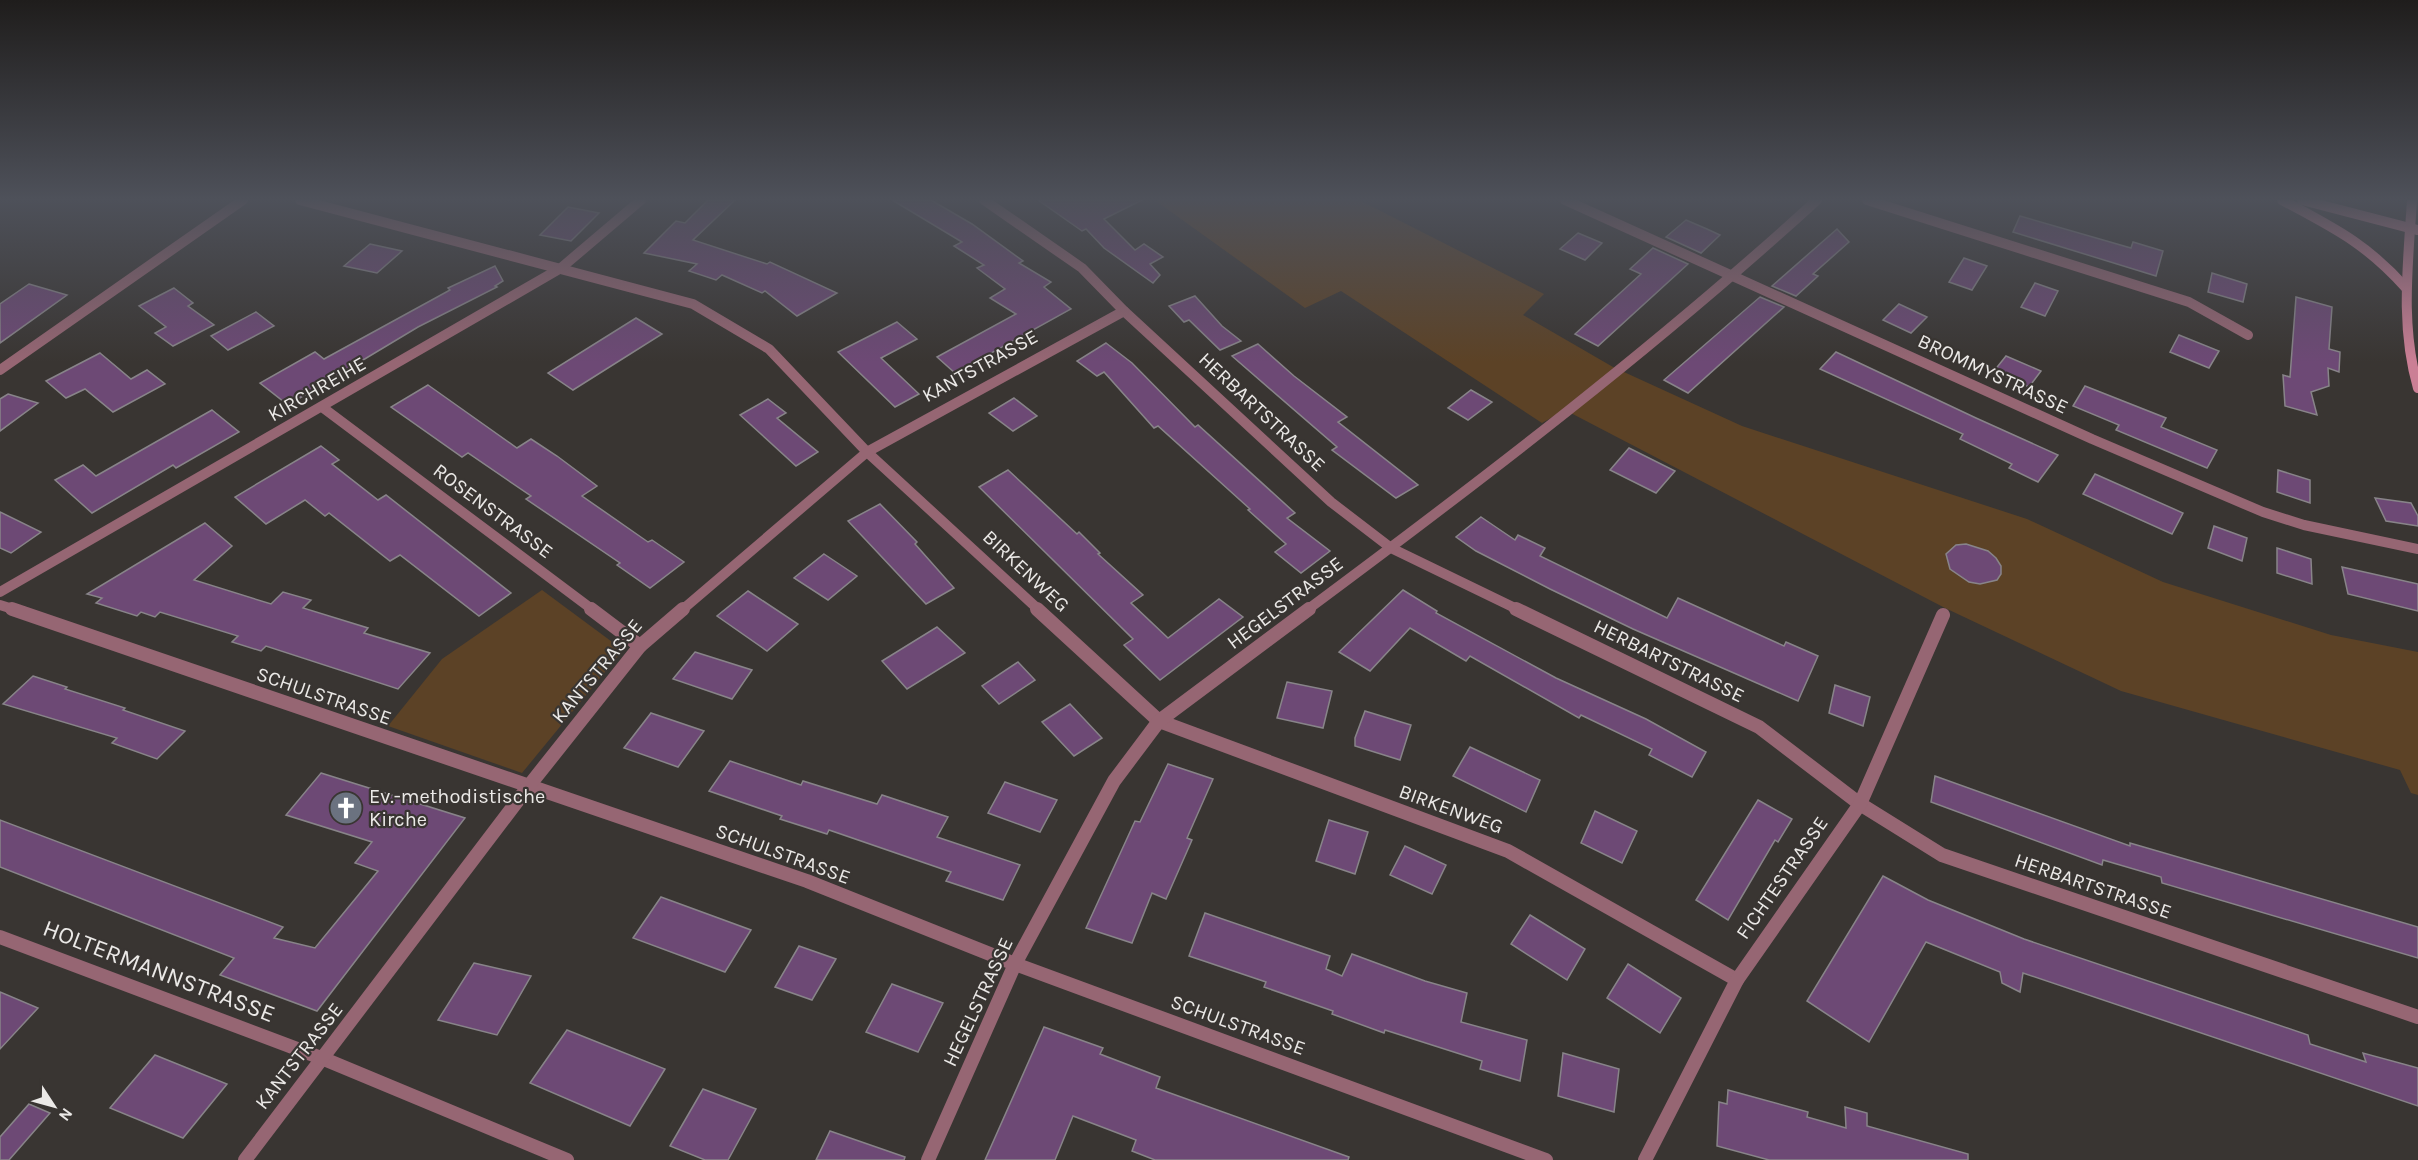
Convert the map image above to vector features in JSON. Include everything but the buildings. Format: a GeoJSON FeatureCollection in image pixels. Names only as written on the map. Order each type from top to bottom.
{"type":"FeatureCollection","features":[{"type":"Feature","properties":{"kind":"main road"},"geometry":{"type":"LineString","coordinates":[[2374,254],[2406,288]]}},
{"type":"Feature","properties":{"kind":"main road"},"geometry":{"type":"LineString","coordinates":[[2411,254],[2406,288],[2412,372],[2418,387]]}},
{"type":"Feature","properties":{"kind":"street"},"geometry":{"type":"LineString","coordinates":[[0,370],[166,254]]}},
{"type":"Feature","properties":{"kind":"street","name":"BIRKENWEG"},"geometry":{"type":"LineString","coordinates":[[508,254],[693,304],[769,349],[867,452],[1159,721],[1508,851],[1737,980]]}},
{"type":"Feature","properties":{"kind":"street","name":"KIRCHREIHE"},"geometry":{"type":"LineString","coordinates":[[0,592],[561,268],[577,254]]}},
{"type":"Feature","properties":{"kind":"street","name":"HERBARTSTRASSE"},"geometry":{"type":"LineString","coordinates":[[1062,254],[1082,268],[1124,311],[1331,502],[1391,548],[1759,727],[1860,804],[1942,855],[2418,1017]]}},
{"type":"Feature","properties":{"kind":"street","name":"BROMMYSTRASSE"},"geometry":{"type":"LineString","coordinates":[[1685,254],[2092,440],[2263,512],[2304,525],[2418,549]]}},
{"type":"Feature","properties":{"kind":"street","name":"HEGELSTRASSE"},"geometry":{"type":"LineString","coordinates":[[928,1160],[1015,964],[1114,781],[1159,721],[1391,548],[1734,276],[1758,254]]}},
{"type":"Feature","properties":{"kind":"street"},"geometry":{"type":"LineString","coordinates":[[2038,254],[2189,302],[2248,334]]}},
{"type":"Feature","properties":{"kind":"street","name":"KANTSTRASSE"},"geometry":{"type":"LineString","coordinates":[[244,1160],[324,1059],[528,787],[640,646],[867,452],[1124,311]]}},
{"type":"Feature","properties":{"kind":"street","name":"ROSENSTRASSE"},"geometry":{"type":"LineString","coordinates":[[322,407],[640,646]]}},
{"type":"Feature","properties":{"kind":"street","name":"SCHULSTRASSE"},"geometry":{"type":"LineString","coordinates":[[0,605],[807,881],[1015,964],[1546,1160]]}},
{"type":"Feature","properties":{"kind":"street","name":"FICHTESTRASSE"},"geometry":{"type":"LineString","coordinates":[[1645,1160],[1737,980],[1860,804],[1943,615]]}},
{"type":"Feature","properties":{"kind":"street","name":"HOLTERMANNSTRASSE"},"geometry":{"type":"LineString","coordinates":[[0,937],[324,1059],[567,1160]]}},
{"type":"Feature","properties":{"kind":"shaded area"},"geometry":{"type":"Polygon","coordinates":[[[1230,254],[1466,254],[1544,294],[1523,315],[1613,367],[1742,426],[2027,519],[2163,582],[2331,635],[2418,652],[2418,795],[2411,793],[2400,770],[2121,691],[1945,608],[1565,410],[1542,423],[1341,291],[1305,308],[1230,254]]]}},
{"type":"Feature","properties":{"kind":"shaded area"},"geometry":{"type":"Polygon","coordinates":[[[542,590],[623,650],[522,773],[388,726],[442,659],[542,590]]]}},
{"type":"Feature","properties":{"kind":"place","name":"Ev.-methodistische Kirche"},"geometry":{"type":"Point","coordinates":[346,808]}}]}
